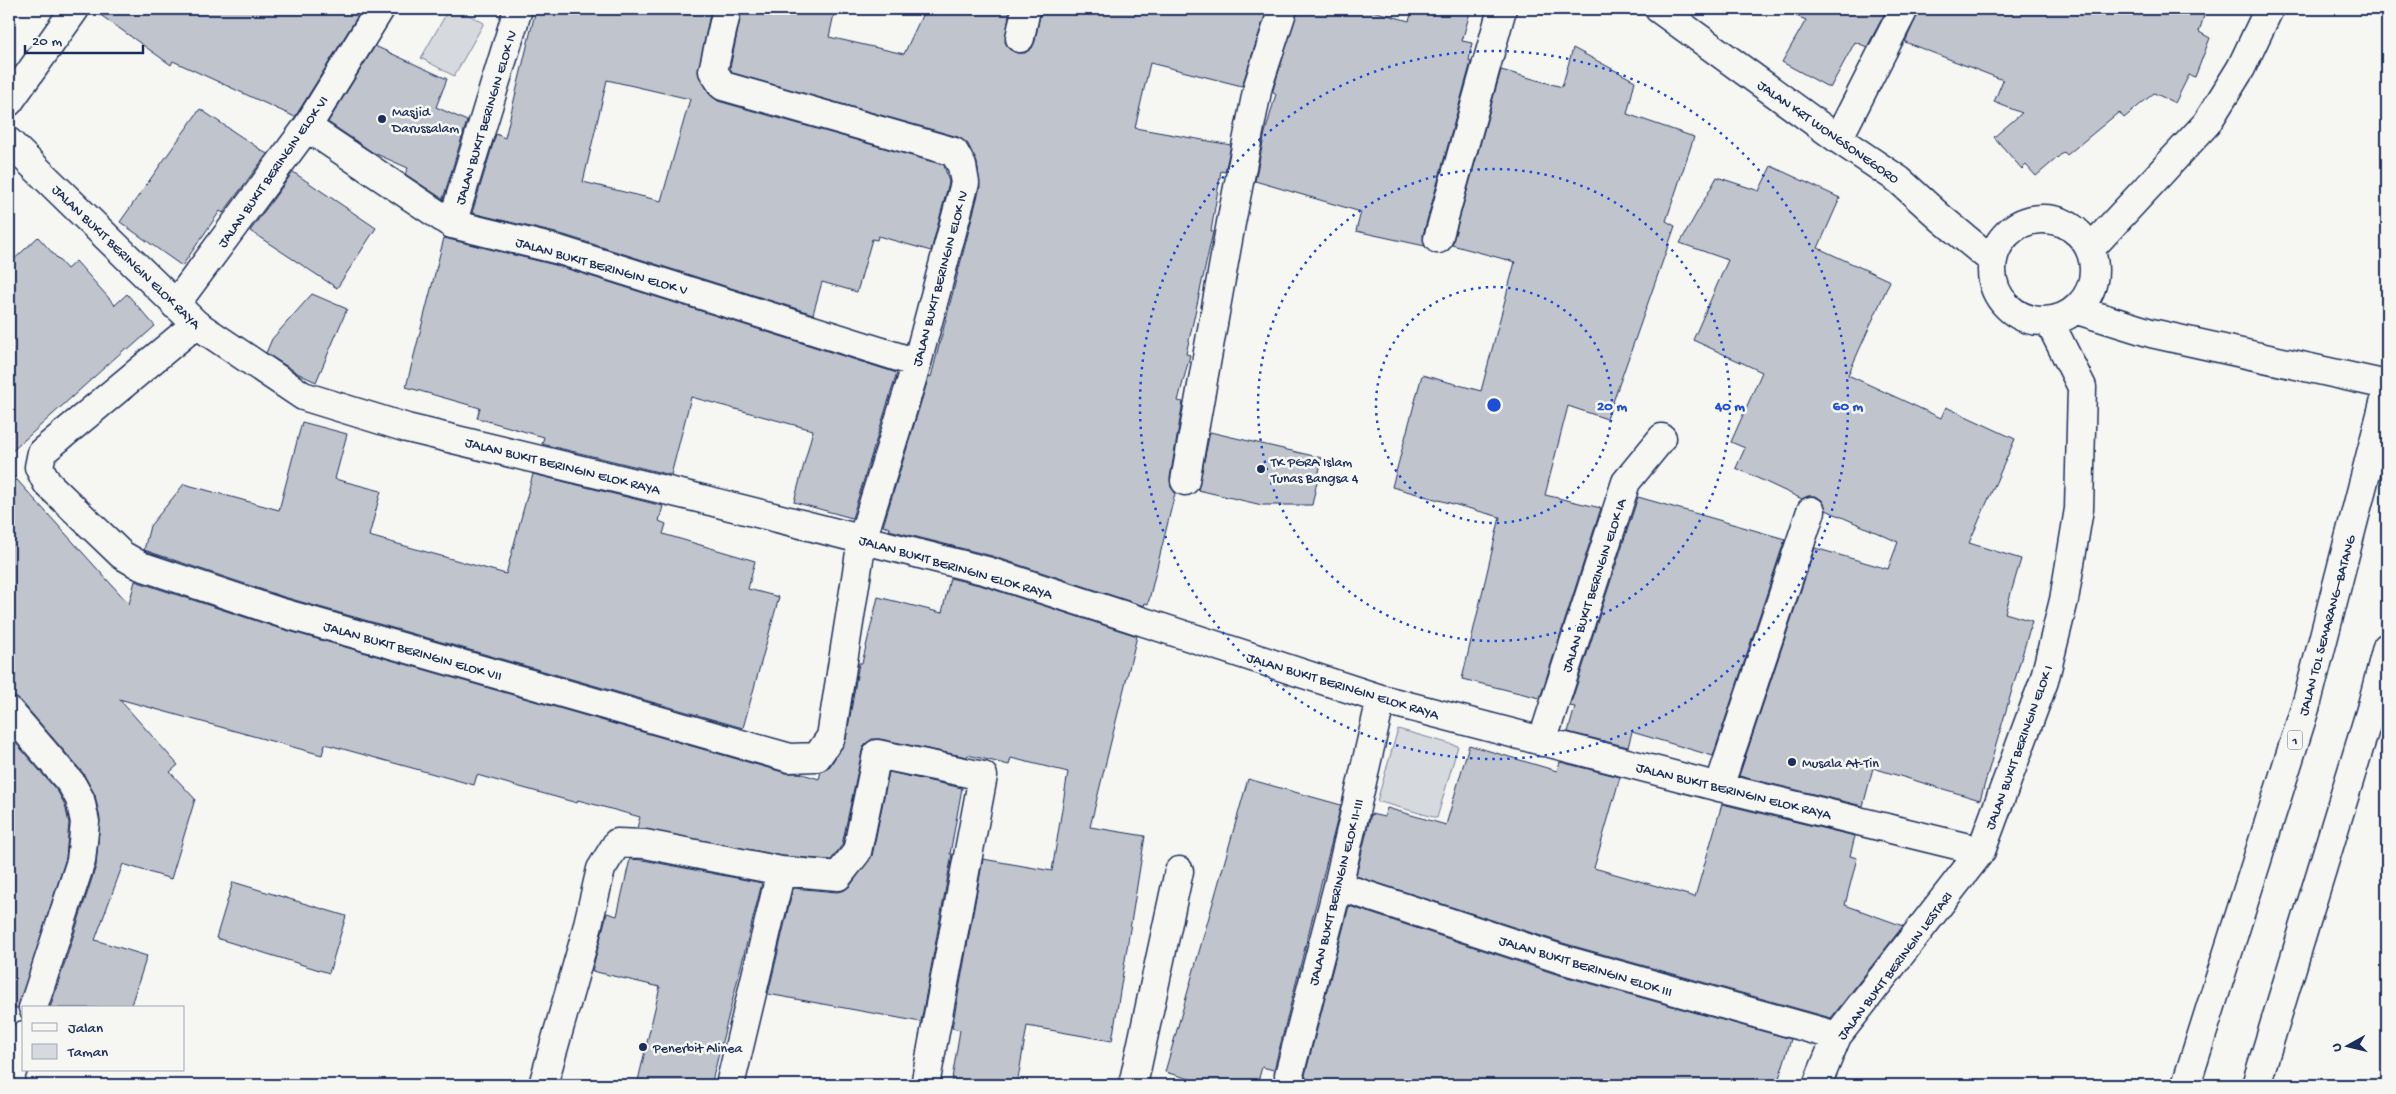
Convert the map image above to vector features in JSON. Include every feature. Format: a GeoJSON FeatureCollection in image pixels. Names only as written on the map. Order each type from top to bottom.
{"type":"FeatureCollection","features":[{"type":"Feature","properties":{"kind":"main road"},"geometry":{"type":"LineString","coordinates":[[9,102],[75,9]]}},
{"type":"Feature","properties":{"kind":"main road","name":"JALAN BUKIT BERINGIN ELOK VI"},"geometry":{"type":"LineString","coordinates":[[175,305],[307,127],[380,9]]}},
{"type":"Feature","properties":{"kind":"main road","name":"JALAN BUKIT BERINGIN ELOK IV"},"geometry":{"type":"LineString","coordinates":[[452,224],[518,9]]}},
{"type":"Feature","properties":{"kind":"main road","name":"JALAN BUKIT BERINGIN ELOK IV"},"geometry":{"type":"LineString","coordinates":[[727,9],[713,71],[724,86],[954,152],[962,166],[965,183],[917,363],[862,540]]}},
{"type":"Feature","properties":{"kind":"main road"},"geometry":{"type":"LineString","coordinates":[[1020,38],[1026,9]]}},
{"type":"Feature","properties":{"kind":"main road"},"geometry":{"type":"LineString","coordinates":[[1185,481],[1231,223],[1258,86],[1283,9]]}},
{"type":"Feature","properties":{"kind":"main road"},"geometry":{"type":"LineString","coordinates":[[1438,239],[1502,9]]}},
{"type":"Feature","properties":{"kind":"main road","name":"JALAN KRT WONGSONEGORO"},"geometry":{"type":"LineString","coordinates":[[1659,9],[1838,139],[1899,180],[1942,219],[1992,260]]}},
{"type":"Feature","properties":{"kind":"main road"},"geometry":{"type":"LineString","coordinates":[[1838,139],[1904,9]]}},
{"type":"Feature","properties":{"kind":"main road"},"geometry":{"type":"LineString","coordinates":[[2091,248],[2207,123],[2241,68],[2269,9]]}},
{"type":"Feature","properties":{"kind":"main road","name":"JALAN BUKIT BERINGIN ELOK V"},"geometry":{"type":"LineString","coordinates":[[307,127],[452,224],[559,250],[917,363]]}},
{"type":"Feature","properties":{"kind":"main road","name":"JALAN BUKIT BERINGIN ELOK RAYA"},"geometry":{"type":"LineString","coordinates":[[9,142],[196,324],[303,396],[407,428],[988,571],[1381,699],[1542,742],[1981,851]]}},
{"type":"Feature","properties":{"kind":"main road"},"geometry":{"type":"LineString","coordinates":[[2050,217],[2074,227],[2091,248],[2095,281],[2077,310],[2050,323],[2026,319],[2005,306],[1993,285],[1992,260],[2003,236],[2024,221],[2050,217]]}},
{"type":"Feature","properties":{"kind":"main road"},"geometry":{"type":"LineString","coordinates":[[2077,310],[2151,333],[2387,385]]}},
{"type":"Feature","properties":{"kind":"main road","name":"JALAN BUKIT BERINGIN ELOK I"},"geometry":{"type":"LineString","coordinates":[[1981,851],[2044,681],[2064,600],[2079,509],[2082,387],[2050,323]]}},
{"type":"Feature","properties":{"kind":"main road","name":"JALAN BUKIT BERINGIN ELOK VII"},"geometry":{"type":"LineString","coordinates":[[196,324],[55,440],[42,452],[39,467],[47,483],[122,555],[141,566],[279,612],[790,758],[817,757],[831,737],[862,540]]}},
{"type":"Feature","properties":{"kind":"main road","name":"JALAN TOL SEMARANG–BATANG"},"geometry":{"type":"LineString","coordinates":[[2186,1085],[2307,702],[2387,391]]}},
{"type":"Feature","properties":{"kind":"main road","name":"JALAN BUKIT BERINGIN ELOK IA"},"geometry":{"type":"LineString","coordinates":[[1542,742],[1626,482],[1662,438]]}},
{"type":"Feature","properties":{"kind":"main road"},"geometry":{"type":"LineString","coordinates":[[1720,787],[1810,511]]}},
{"type":"Feature","properties":{"kind":"main road"},"geometry":{"type":"LineString","coordinates":[[2256,1085],[2371,709],[2387,647]]}},
{"type":"Feature","properties":{"kind":"main road","name":"JALAN BUKIT BERINGIN ELOK II-III"},"geometry":{"type":"LineString","coordinates":[[1292,1085],[1289,1075],[1338,886],[1381,699]]}},
{"type":"Feature","properties":{"kind":"main road"},"geometry":{"type":"LineString","coordinates":[[9,712],[71,782],[80,799],[85,822],[81,861],[34,1006]]}},
{"type":"Feature","properties":{"kind":"main road"},"geometry":{"type":"LineString","coordinates":[[543,1085],[584,941],[601,869],[617,844],[645,844],[781,871],[838,876],[857,852],[877,754],[983,776],[925,1085]]}},
{"type":"Feature","properties":{"kind":"main road","name":"JALAN BUKIT BERINGIN LESTARI"},"geometry":{"type":"LineString","coordinates":[[1817,1085],[1837,1036],[1981,851]]}},
{"type":"Feature","properties":{"kind":"main road"},"geometry":{"type":"LineString","coordinates":[[1133,1085],[1179,870]]}},
{"type":"Feature","properties":{"kind":"main road"},"geometry":{"type":"LineString","coordinates":[[730,1085],[781,871]]}},
{"type":"Feature","properties":{"kind":"main road","name":"JALAN BUKIT BERINGIN ELOK III"},"geometry":{"type":"LineString","coordinates":[[1338,886],[1561,959],[1837,1036]]}},
{"type":"Feature","properties":{"kind":"main road"},"geometry":{"type":"LineString","coordinates":[[9,1081],[22,1041]]}},
{"type":"Feature","properties":{"kind":"green space"},"geometry":{"type":"Polygon","coordinates":[[[449,9],[458,9],[484,23],[454,76],[421,58],[449,9]]]}},
{"type":"Feature","properties":{"kind":"green space"},"geometry":{"type":"Polygon","coordinates":[[[1398,729],[1458,746],[1437,818],[1377,801],[1398,729]]]}},
{"type":"Feature","properties":{"kind":"building"},"geometry":{"type":"Polygon","coordinates":[[[92,9],[362,9],[295,117],[173,61],[171,65],[92,9]]]}},
{"type":"Feature","properties":{"kind":"building"},"geometry":{"type":"Polygon","coordinates":[[[536,9],[711,9],[698,73],[710,95],[718,101],[944,165],[949,182],[931,251],[878,236],[877,240],[872,239],[857,292],[822,282],[813,314],[564,235],[472,213],[496,134],[505,138],[536,9]],[[607,80],[583,182],[661,201],[690,99],[607,80]]]}},
{"type":"Feature","properties":{"kind":"building"},"geometry":{"type":"Polygon","coordinates":[[[742,9],[812,9],[834,14],[829,37],[904,54],[925,9],[1010,9],[1005,42],[1009,49],[1017,53],[1025,53],[1032,48],[1035,41],[1041,9],[1267,9],[1242,86],[1150,63],[1135,128],[1231,145],[1225,172],[1221,171],[1211,231],[1213,232],[1186,354],[1190,355],[1178,401],[1183,402],[1170,478],[1171,487],[1175,493],[1148,604],[1145,603],[1144,606],[992,556],[889,530],[890,528],[883,526],[929,376],[931,377],[980,187],[977,163],[968,144],[958,137],[733,73],[730,68],[742,9]]]}},
{"type":"Feature","properties":{"kind":"building"},"geometry":{"type":"Polygon","coordinates":[[[1298,9],[1366,9],[1409,21],[1413,9],[1471,9],[1462,41],[1472,43],[1469,61],[1471,62],[1423,235],[1425,246],[1356,231],[1361,212],[1255,181],[1265,133],[1276,94],[1273,93],[1273,90],[1298,9]]]}},
{"type":"Feature","properties":{"kind":"building"},"geometry":{"type":"Polygon","coordinates":[[[1779,9],[1887,9],[1867,47],[1855,42],[1830,88],[1782,62],[1806,20],[1779,9]]]}},
{"type":"Feature","properties":{"kind":"building"},"geometry":{"type":"Polygon","coordinates":[[[1920,9],[2206,9],[2199,32],[2210,38],[2195,77],[2189,75],[2175,103],[2154,93],[2124,118],[2119,112],[2067,155],[2064,152],[2036,176],[2026,165],[2022,169],[1994,137],[2022,113],[1994,102],[2003,80],[1905,42],[1920,9]]]}},
{"type":"Feature","properties":{"kind":"building","name":"Masjid Darussalam"},"geometry":{"type":"Polygon","coordinates":[[[375,46],[447,79],[436,107],[467,121],[443,199],[405,174],[408,168],[372,152],[328,122],[375,46]]]}},
{"type":"Feature","properties":{"kind":"building"},"geometry":{"type":"Polygon","coordinates":[[[1573,48],[1635,81],[1627,114],[1694,137],[1666,221],[1675,226],[1607,419],[1568,406],[1545,495],[1601,508],[1540,698],[1462,679],[1500,517],[1392,487],[1422,375],[1481,391],[1515,262],[1452,245],[1501,70],[1562,87],[1573,48]]]}},
{"type":"Feature","properties":{"kind":"building"},"geometry":{"type":"Polygon","coordinates":[[[200,109],[267,154],[223,213],[220,211],[182,266],[120,222],[200,109]]]}},
{"type":"Feature","properties":{"kind":"building"},"geometry":{"type":"Polygon","coordinates":[[[1771,166],[1840,198],[1818,248],[1890,281],[1848,375],[1941,418],[1946,407],[2015,439],[1969,543],[2021,559],[2005,613],[2032,621],[1980,800],[1873,768],[1863,806],[1739,776],[1815,548],[1888,569],[1898,542],[1826,510],[1823,501],[1816,496],[1808,496],[1802,499],[1736,468],[1745,448],[1731,442],[1762,372],[1693,340],[1728,260],[1680,243],[1717,177],[1759,191],[1771,166]]]}},
{"type":"Feature","properties":{"kind":"building"},"geometry":{"type":"Polygon","coordinates":[[[293,172],[376,228],[337,288],[250,231],[293,172]]]}},
{"type":"Feature","properties":{"kind":"building"},"geometry":{"type":"Polygon","coordinates":[[[38,237],[67,269],[76,261],[115,305],[127,294],[155,326],[128,350],[126,348],[9,454],[9,264],[38,237]]]}},
{"type":"Feature","properties":{"kind":"building"},"geometry":{"type":"Polygon","coordinates":[[[444,238],[555,265],[897,373],[852,518],[794,502],[813,430],[691,397],[671,475],[542,444],[544,437],[477,418],[480,408],[406,387],[444,238]]]}},
{"type":"Feature","properties":{"kind":"building"},"geometry":{"type":"Polygon","coordinates":[[[312,294],[347,309],[316,382],[299,374],[266,353],[272,339],[312,294]]]}},
{"type":"Feature","properties":{"kind":"building"},"geometry":{"type":"Polygon","coordinates":[[[302,422],[347,434],[335,479],[381,491],[369,536],[506,574],[533,474],[663,506],[659,521],[666,524],[663,534],[755,561],[748,589],[779,597],[743,728],[284,597],[144,550],[150,526],[184,484],[279,510],[302,422]]]}},
{"type":"Feature","properties":{"kind":"building","name":"TK PGRA Islam Tunas Bangsa 4"},"geometry":{"type":"Polygon","coordinates":[[[1210,432],[1322,458],[1312,505],[1262,505],[1198,490],[1210,432]]]}},
{"type":"Feature","properties":{"kind":"building"},"geometry":{"type":"Polygon","coordinates":[[[9,471],[129,604],[135,581],[275,627],[786,773],[799,773],[819,779],[821,772],[830,766],[846,740],[859,663],[862,663],[878,597],[942,613],[950,578],[983,586],[1137,636],[1090,827],[1145,836],[1112,1041],[1027,1026],[1017,1085],[951,1085],[960,1030],[952,1028],[983,859],[1052,871],[1068,772],[1011,758],[1009,765],[968,755],[967,757],[872,739],[865,744],[862,751],[842,845],[831,860],[783,856],[637,828],[640,817],[578,800],[577,803],[477,775],[474,785],[325,744],[322,755],[119,699],[178,765],[170,772],[195,799],[171,879],[123,864],[95,940],[147,956],[131,1006],[51,1006],[96,866],[100,819],[95,795],[83,773],[21,701],[9,696],[9,471]]]}},
{"type":"Feature","properties":{"kind":"building"},"geometry":{"type":"Polygon","coordinates":[[[1638,497],[1785,539],[1713,756],[1632,732],[1628,747],[1568,732],[1575,707],[1570,706],[1638,497]]]}},
{"type":"Feature","properties":{"kind":"building"},"geometry":{"type":"Polygon","coordinates":[[[9,735],[58,792],[65,805],[69,823],[66,858],[18,1008],[9,1008],[9,735]]]}},
{"type":"Feature","properties":{"kind":"building"},"geometry":{"type":"Polygon","coordinates":[[[1469,745],[1557,771],[1560,762],[1620,777],[1594,868],[1695,897],[1722,804],[1855,836],[1850,856],[1857,858],[1845,905],[1903,926],[1831,1018],[1566,944],[1356,876],[1371,814],[1384,817],[1387,808],[1446,825],[1469,745]]]}},
{"type":"Feature","properties":{"kind":"building"},"geometry":{"type":"Polygon","coordinates":[[[889,772],[962,788],[950,854],[952,854],[921,1022],[768,994],[793,888],[837,892],[845,890],[850,886],[872,856],[889,772]]]}},
{"type":"Feature","properties":{"kind":"building"},"geometry":{"type":"Polygon","coordinates":[[[1248,779],[1341,805],[1274,1070],[1262,1067],[1257,1085],[1211,1085],[1165,1072],[1248,779]]]}},
{"type":"Feature","properties":{"kind":"building"},"geometry":{"type":"Polygon","coordinates":[[[630,859],[762,883],[711,1085],[637,1085],[660,987],[592,971],[607,913],[617,916],[630,859]]]}},
{"type":"Feature","properties":{"kind":"building"},"geometry":{"type":"Polygon","coordinates":[[[233,882],[346,916],[329,973],[216,938],[233,882]]]}},
{"type":"Feature","properties":{"kind":"building"},"geometry":{"type":"Polygon","coordinates":[[[1349,906],[1556,974],[1791,1039],[1777,1085],[1324,1085],[1307,1080],[1305,1075],[1349,906]]]}},
{"type":"Feature","properties":{"kind":"place","name":"Masjid Darussalam"},"geometry":{"type":"Point","coordinates":[382,119]}},
{"type":"Feature","properties":{"kind":"place","name":"TK PGRA Islam Tunas Bangsa 4"},"geometry":{"type":"Point","coordinates":[1261,469]}},
{"type":"Feature","properties":{"kind":"place","name":"Musala At-Tin"},"geometry":{"type":"Point","coordinates":[1792,762]}},
{"type":"Feature","properties":{"kind":"place","name":"Penerbit Alinea"},"geometry":{"type":"Point","coordinates":[643,1047]}}]}
